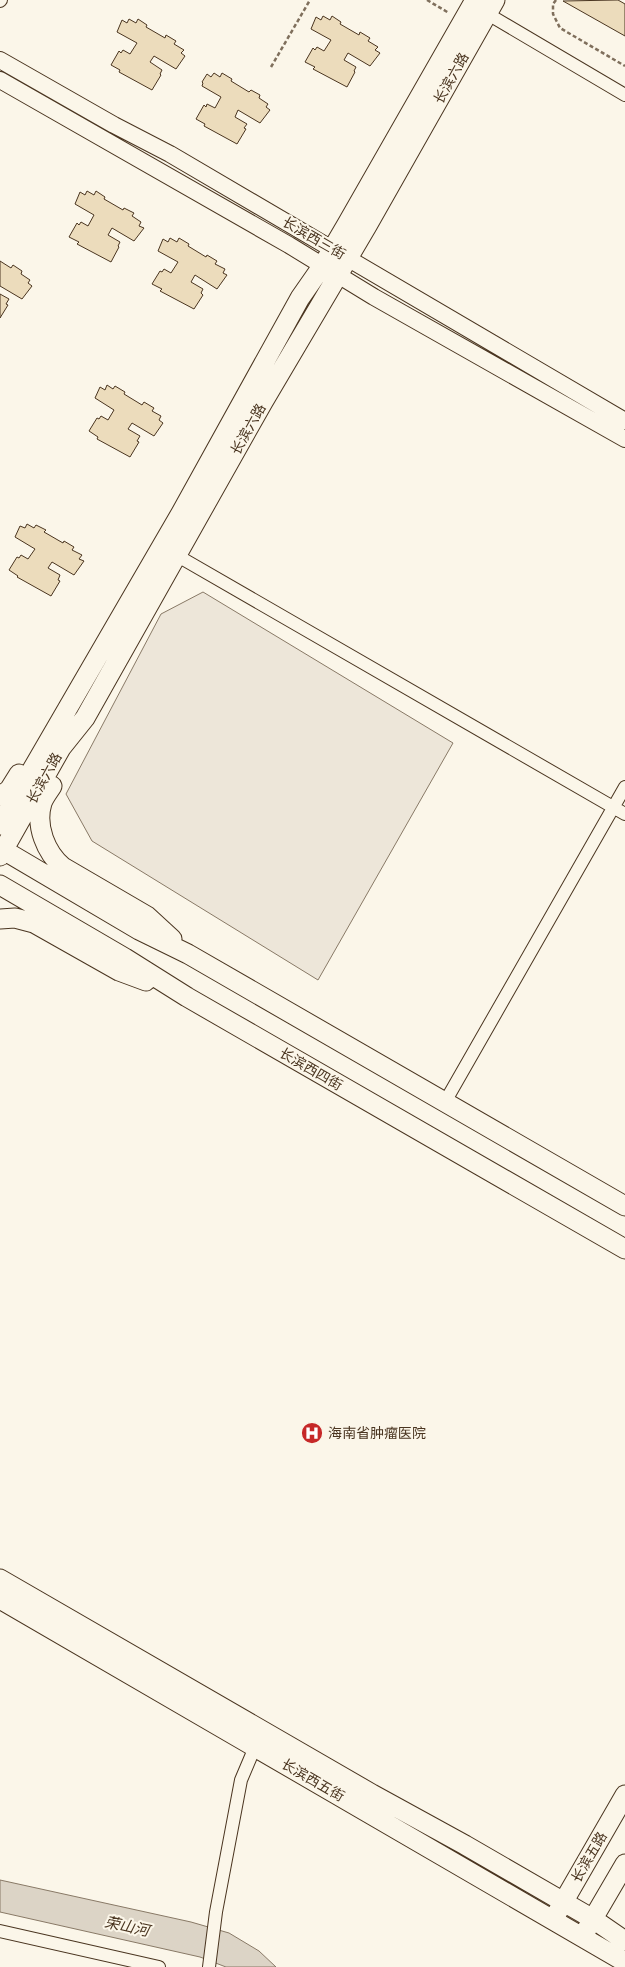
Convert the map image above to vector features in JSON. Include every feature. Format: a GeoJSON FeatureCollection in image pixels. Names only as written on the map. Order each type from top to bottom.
{"type":"FeatureCollection","features":[{"type":"Feature","properties":{"kind":"main road","name":"长滨六路"},"geometry":{"type":"LineString","coordinates":[[1,851],[61,748],[85,718],[268,394],[331,269],[482,5]]}},
{"type":"Feature","properties":{"kind":"main road","name":"长滨六路"},"geometry":{"type":"LineString","coordinates":[[0,825],[181,513],[300,298],[331,269]]}},
{"type":"Feature","properties":{"kind":"main road"},"geometry":{"type":"LineString","coordinates":[[0,796],[12,786],[41,734],[68,707]]}},
{"type":"Feature","properties":{"kind":"main road"},"geometry":{"type":"LineString","coordinates":[[85,718],[70,753],[42,803],[41,828],[45,845],[54,860],[63,867],[147,916],[188,954]]}},
{"type":"Feature","properties":{"kind":"main road"},"geometry":{"type":"LineString","coordinates":[[1,851],[139,930],[188,954],[625,1206]]}},
{"type":"Feature","properties":{"kind":"main road","name":"长滨西四街"},"geometry":{"type":"LineString","coordinates":[[0,885],[125,958],[187,997],[625,1249]]}},
{"type":"Feature","properties":{"kind":"main road"},"geometry":{"type":"LineString","coordinates":[[0,919],[16,918],[34,923],[119,971],[187,997]]}},
{"type":"Feature","properties":{"kind":"main road","name":"长滨西五街"},"geometry":{"type":"LineString","coordinates":[[0,1580],[372,1794],[465,1845],[593,1919],[625,1941]]}},
{"type":"Feature","properties":{"kind":"main road","name":"长滨西五街"},"geometry":{"type":"LineString","coordinates":[[0,1599],[625,1962]]}},
{"type":"Feature","properties":{"kind":"main road","name":"长滨五路"},"geometry":{"type":"LineString","coordinates":[[554,1920],[625,1795]]}},
{"type":"Feature","properties":{"kind":"main road"},"geometry":{"type":"LineString","coordinates":[[583,1937],[625,1864]]}},
{"type":"Feature","properties":{"kind":"street"},"geometry":{"type":"LineString","coordinates":[[482,5],[625,95]]}},
{"type":"Feature","properties":{"kind":"street","name":"长滨西三街"},"geometry":{"type":"LineString","coordinates":[[0,60],[114,125],[170,154],[625,421]]}},
{"type":"Feature","properties":{"kind":"street","name":"长滨西三街"},"geometry":{"type":"LineString","coordinates":[[0,80],[331,269],[391,307],[625,439]]}},
{"type":"Feature","properties":{"kind":"street"},"geometry":{"type":"LineString","coordinates":[[176,556],[619,810]]}},
{"type":"Feature","properties":{"kind":"street"},"geometry":{"type":"LineString","coordinates":[[445,1102],[619,810],[625,787]]}},
{"type":"Feature","properties":{"kind":"street"},"geometry":{"type":"LineString","coordinates":[[208,1967],[241,1780],[255,1746]]}},
{"type":"Feature","properties":{"kind":"street"},"geometry":{"type":"LineString","coordinates":[[0,1931],[159,1967]]}},
{"type":"Feature","properties":{"kind":"path"},"geometry":{"type":"LineString","coordinates":[[271,67],[310,0]]}},
{"type":"Feature","properties":{"kind":"path"},"geometry":{"type":"LineString","coordinates":[[427,0],[451,14]]}},
{"type":"Feature","properties":{"kind":"path"},"geometry":{"type":"LineString","coordinates":[[556,0],[553,14],[560,28],[625,66]]}},
{"type":"Feature","properties":{"kind":"shaded area"},"geometry":{"type":"Polygon","coordinates":[[[203,592],[453,743],[318,980],[92,841],[66,794],[161,614],[203,592]]]}},
{"type":"Feature","properties":{"kind":"water","name":"荣山河"},"geometry":{"type":"Polygon","coordinates":[[[0,1880],[191,1922],[229,1933],[259,1951],[276,1967],[226,1967],[200,1957],[0,1912],[0,1880]]]}},
{"type":"Feature","properties":{"kind":"building"},"geometry":{"type":"Polygon","coordinates":[[[618,0],[625,4],[625,36],[563,1],[618,0]]]}},
{"type":"Feature","properties":{"kind":"building"},"geometry":{"type":"Polygon","coordinates":[[[323,16],[330,20],[332,16],[341,22],[340,24],[359,35],[360,32],[370,38],[368,41],[378,47],[375,50],[380,53],[370,66],[348,53],[344,60],[356,67],[347,87],[313,69],[315,67],[305,62],[313,48],[315,50],[317,47],[324,51],[331,40],[311,29],[316,17],[321,20],[323,16]]]}},
{"type":"Feature","properties":{"kind":"building"},"geometry":{"type":"Polygon","coordinates":[[[129,19],[136,23],[138,19],[147,25],[146,27],[165,38],[166,35],[176,41],[174,44],[184,50],[181,53],[185,56],[176,69],[154,56],[150,62],[162,70],[152,90],[119,72],[120,70],[111,65],[119,51],[121,53],[123,50],[130,54],[137,43],[117,32],[122,20],[127,23],[129,19]]]}},
{"type":"Feature","properties":{"kind":"building"},"geometry":{"type":"Polygon","coordinates":[[[214,73],[220,77],[222,73],[249,92],[251,90],[260,95],[259,98],[268,104],[266,107],[270,110],[260,123],[238,110],[235,117],[247,124],[237,144],[204,126],[205,124],[196,119],[204,105],[206,107],[207,104],[215,108],[221,97],[202,86],[202,82],[207,74],[211,77],[214,73]]]}},
{"type":"Feature","properties":{"kind":"building"},"geometry":{"type":"Polygon","coordinates":[[[87,191],[94,195],[96,191],[105,197],[104,199],[123,210],[124,208],[134,213],[132,216],[141,222],[139,226],[144,228],[134,241],[112,228],[108,235],[120,242],[111,262],[77,244],[79,242],[69,237],[77,223],[79,225],[81,222],[88,226],[94,215],[75,204],[80,192],[85,195],[87,191]]]}},
{"type":"Feature","properties":{"kind":"building"},"geometry":{"type":"Polygon","coordinates":[[[170,238],[177,242],[179,238],[206,257],[207,255],[217,261],[215,264],[225,269],[223,273],[227,275],[217,289],[195,275],[191,282],[203,289],[201,293],[203,295],[194,309],[160,291],[162,289],[152,284],[160,271],[162,272],[164,269],[171,273],[178,262],[158,251],[163,239],[168,242],[170,238]]]}},
{"type":"Feature","properties":{"kind":"building"},"geometry":{"type":"Polygon","coordinates":[[[0,261],[11,268],[13,265],[30,280],[28,283],[32,286],[22,299],[0,286],[0,261]]]}},
{"type":"Feature","properties":{"kind":"building"},"geometry":{"type":"Polygon","coordinates":[[[0,294],[9,299],[6,304],[8,305],[0,318],[0,294]]]}},
{"type":"Feature","properties":{"kind":"building"},"geometry":{"type":"Polygon","coordinates":[[[107,385],[113,389],[115,386],[142,405],[144,402],[154,408],[152,411],[161,416],[159,420],[163,423],[154,436],[132,423],[128,429],[140,436],[137,441],[139,442],[130,457],[97,439],[98,437],[89,431],[97,418],[99,419],[101,416],[108,420],[114,410],[95,398],[100,387],[105,390],[107,385]]]}},
{"type":"Feature","properties":{"kind":"building"},"geometry":{"type":"Polygon","coordinates":[[[27,524],[34,528],[36,525],[63,543],[64,541],[74,547],[72,550],[82,555],[79,559],[84,561],[74,575],[52,562],[48,568],[60,575],[58,580],[60,581],[51,596],[17,577],[9,570],[17,557],[19,558],[21,555],[28,559],[35,549],[15,537],[20,526],[25,528],[27,524]]]}},
{"type":"Feature","properties":{"kind":"place","name":"海南省肿瘤医院"},"geometry":{"type":"Point","coordinates":[312,1433]}}]}
